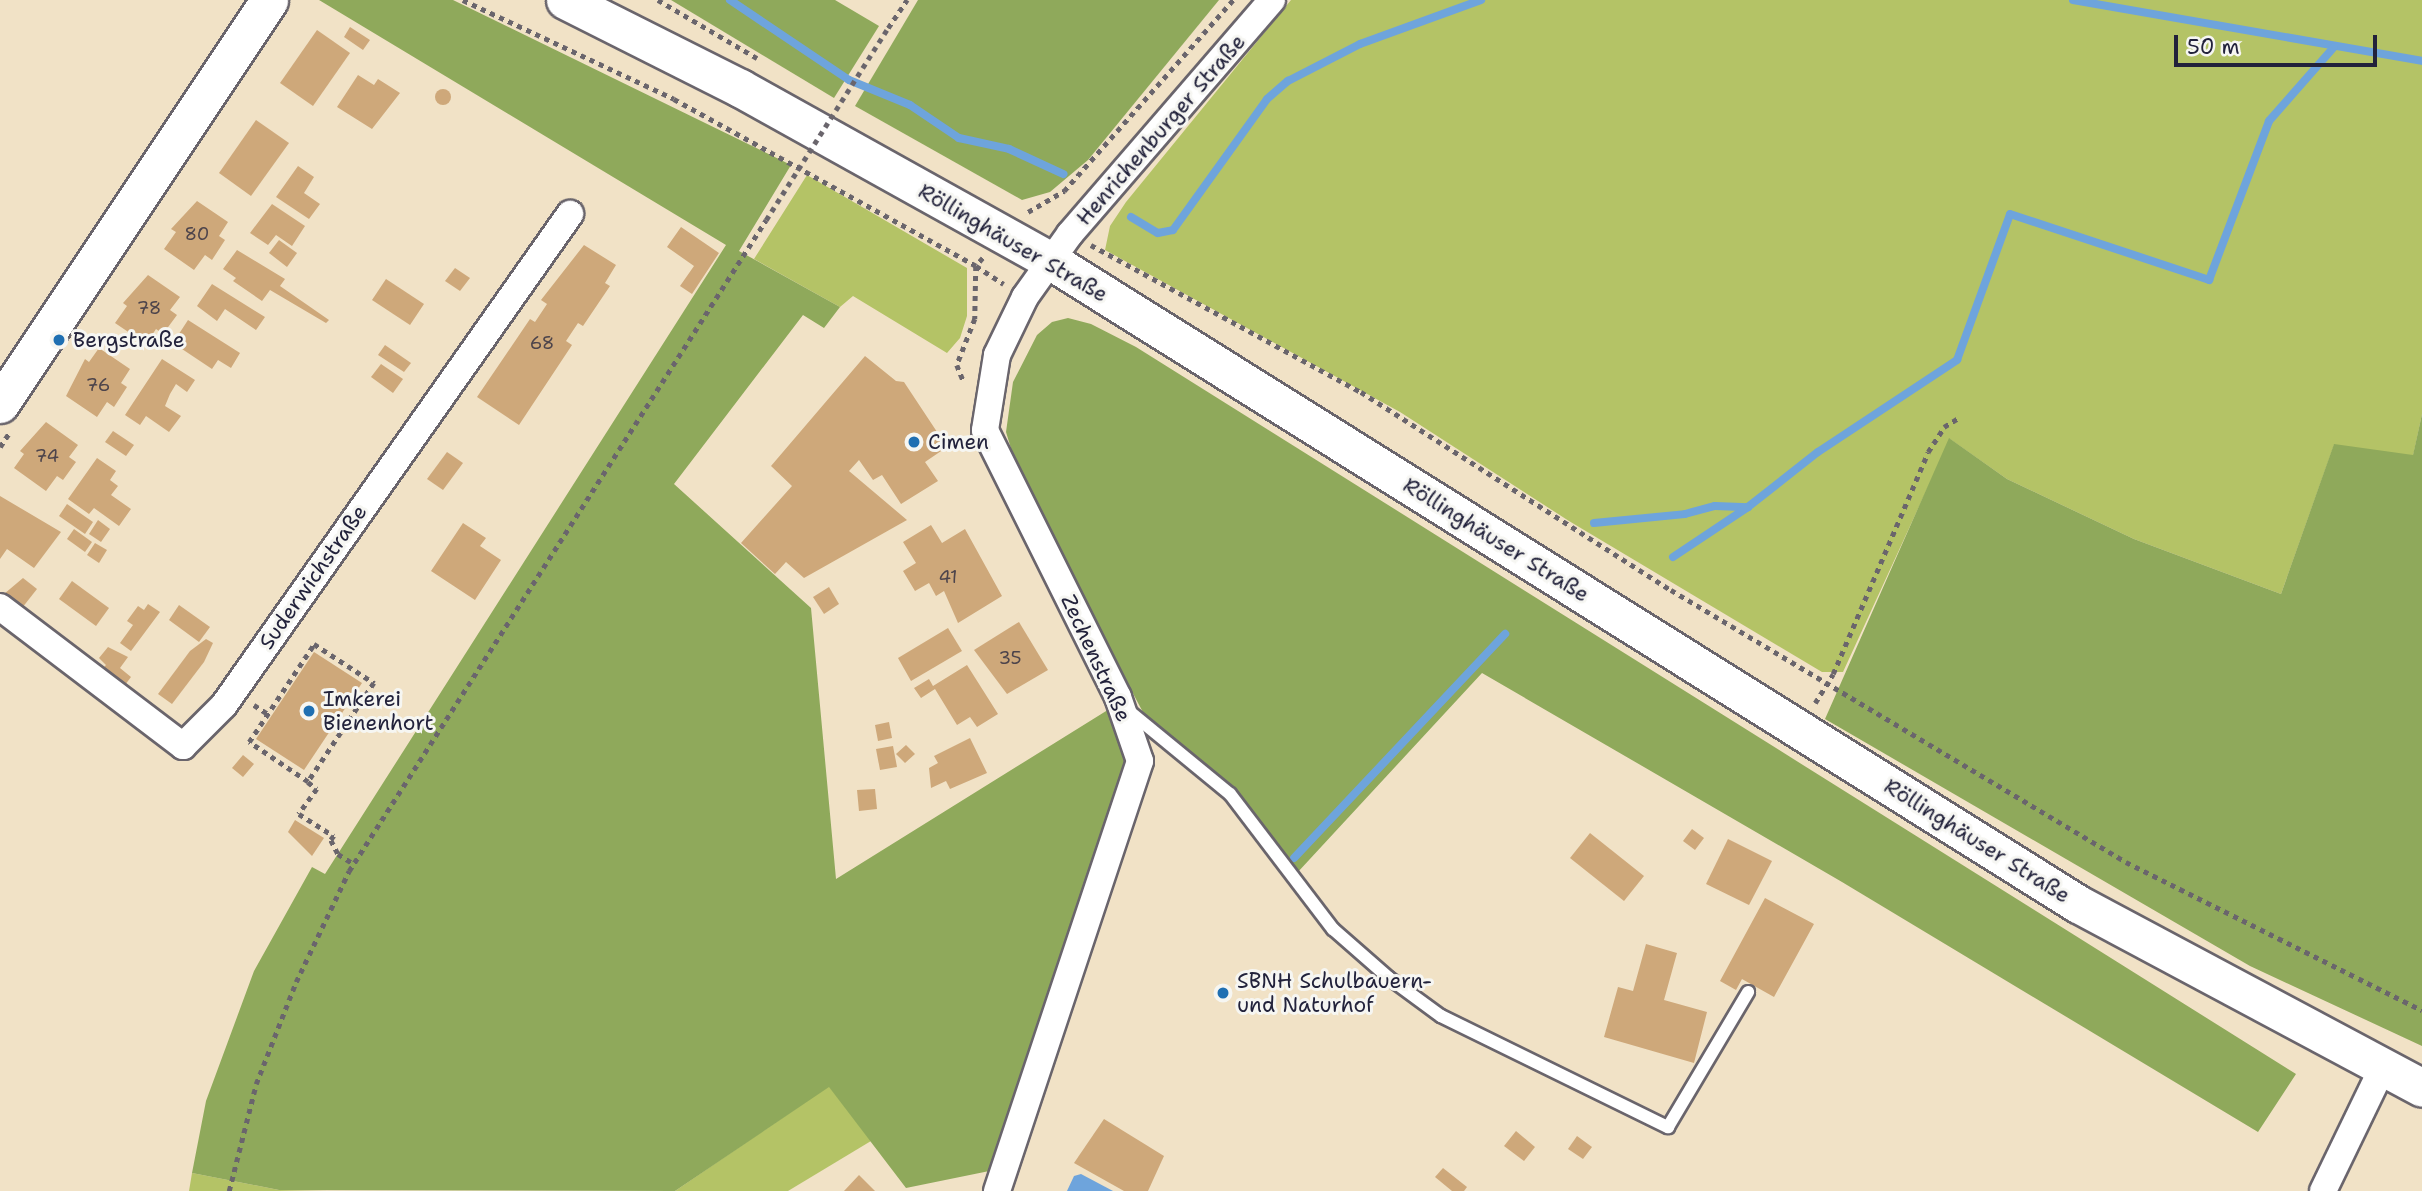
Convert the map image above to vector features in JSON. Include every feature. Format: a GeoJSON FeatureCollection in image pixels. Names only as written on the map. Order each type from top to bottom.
{"type":"FeatureCollection","features":[{"type":"Feature","properties":{"kind":"main road"},"geometry":{"type":"LineString","coordinates":[[0,404],[269,0]]}},
{"type":"Feature","properties":{"kind":"main road","name":"Röllinghäuser Straße"},"geometry":{"type":"LineString","coordinates":[[565,0],[740,88],[1051,261],[2078,904],[2382,1069],[2422,1088]]}},
{"type":"Feature","properties":{"kind":"street","name":"Henrichenburger Straße"},"geometry":{"type":"LineString","coordinates":[[1051,261],[1113,182],[1272,0]]}},
{"type":"Feature","properties":{"kind":"street","name":"Suderwichstraße"},"geometry":{"type":"LineString","coordinates":[[0,607],[183,746],[224,705],[570,214]]}},
{"type":"Feature","properties":{"kind":"street","name":"Zechenstraße"},"geometry":{"type":"LineString","coordinates":[[997,1191],[1140,761],[1119,703],[985,430],[998,355],[1025,297],[1051,261]]}},
{"type":"Feature","properties":{"kind":"street"},"geometry":{"type":"LineString","coordinates":[[2323,1191],[2382,1069]]}},
{"type":"Feature","properties":{"kind":"lane"},"geometry":{"type":"LineString","coordinates":[[1119,703],[1230,794],[1334,929],[1390,978],[1441,1016],[1668,1127],[1748,992]]}},
{"type":"Feature","properties":{"kind":"path"},"geometry":{"type":"LineString","coordinates":[[463,0],[674,99],[976,266],[975,319],[957,365],[966,387]]}},
{"type":"Feature","properties":{"kind":"path"},"geometry":{"type":"LineString","coordinates":[[229,1191],[256,1084],[296,982],[354,864],[907,0]]}},
{"type":"Feature","properties":{"kind":"path"},"geometry":{"type":"LineString","coordinates":[[1028,212],[1064,191],[1233,0]]}},
{"type":"Feature","properties":{"kind":"path"},"geometry":{"type":"LineString","coordinates":[[1105,253],[1360,392],[1827,683],[2126,862],[2422,1010]]}},
{"type":"Feature","properties":{"kind":"path"},"geometry":{"type":"LineString","coordinates":[[1799,730],[1827,683],[1928,452],[1944,427],[1960,417]]}},
{"type":"Feature","properties":{"kind":"path"},"geometry":{"type":"LineString","coordinates":[[308,782],[374,683],[314,644],[249,742],[317,789],[299,814],[334,836],[331,840],[338,854],[354,864]]}},
{"type":"Feature","properties":{"kind":"green space"},"geometry":{"type":"Polygon","coordinates":[[[319,0],[453,0],[791,165],[739,251],[840,307],[824,328],[803,315],[674,484],[811,608],[836,879],[1119,703],[1140,761],[1004,1168],[906,1188],[829,1087],[675,1191],[279,1190],[192,1173],[206,1101],[254,971],[312,867],[325,874],[726,245],[319,0]]]}},
{"type":"Feature","properties":{"kind":"green space"},"geometry":{"type":"Polygon","coordinates":[[[671,0],[835,0],[879,26],[834,98],[671,0]]]}},
{"type":"Feature","properties":{"kind":"green space"},"geometry":{"type":"Polygon","coordinates":[[[918,0],[1219,0],[1088,160],[1050,192],[1022,200],[855,106],[918,0]]]}},
{"type":"Feature","properties":{"kind":"green space"},"geometry":{"type":"Polygon","coordinates":[[[1291,0],[2422,0],[2422,414],[2413,456],[2334,445],[2281,594],[2134,539],[2007,479],[1950,439],[1843,672],[1822,672],[1569,521],[1400,412],[1105,250],[1110,226],[1126,202],[1291,0]]]}},
{"type":"Feature","properties":{"kind":"green space"},"geometry":{"type":"Polygon","coordinates":[[[807,175],[967,268],[967,316],[960,338],[947,353],[853,296],[840,307],[754,259],[807,175]]]}},
{"type":"Feature","properties":{"kind":"green space"},"geometry":{"type":"Polygon","coordinates":[[[1068,318],[1091,324],[1136,347],[2296,1074],[2258,1132],[1842,882],[1482,673],[1297,873],[1236,792],[1145,716],[1022,485],[1006,432],[1013,382],[1037,335],[1052,322],[1068,318]]]}},
{"type":"Feature","properties":{"kind":"green space"},"geometry":{"type":"Polygon","coordinates":[[[2422,414],[2422,1046],[2250,966],[1825,719],[1949,438],[2007,479],[2134,539],[2281,594],[2334,444],[2413,455],[2422,414]]]}},
{"type":"Feature","properties":{"kind":"green space"},"geometry":{"type":"Polygon","coordinates":[[[829,1086],[871,1141],[788,1191],[675,1191],[829,1086]]]}},
{"type":"Feature","properties":{"kind":"green space"},"geometry":{"type":"Polygon","coordinates":[[[192,1173],[279,1190],[327,1191],[189,1191],[192,1173]]]}},
{"type":"Feature","properties":{"kind":"water"},"geometry":{"type":"Polygon","coordinates":[[[1081,1174],[1113,1191],[1067,1191],[1074,1176],[1081,1174]]]}},
{"type":"Feature","properties":{"kind":"building"},"geometry":{"type":"Polygon","coordinates":[[[350,27],[370,40],[363,50],[344,37],[350,27]]]}},
{"type":"Feature","properties":{"kind":"building"},"geometry":{"type":"Polygon","coordinates":[[[317,30],[350,53],[313,106],[280,83],[317,30]]]}},
{"type":"Feature","properties":{"kind":"building"},"geometry":{"type":"Polygon","coordinates":[[[358,75],[374,85],[378,79],[400,93],[372,129],[337,107],[358,75]]]}},
{"type":"Feature","properties":{"kind":"building"},"geometry":{"type":"Polygon","coordinates":[[[440,89],[446,89],[451,97],[449,103],[440,105],[435,100],[435,94],[440,89]]]}},
{"type":"Feature","properties":{"kind":"building"},"geometry":{"type":"Polygon","coordinates":[[[256,120],[289,143],[251,196],[219,173],[256,120]]]}},
{"type":"Feature","properties":{"kind":"building"},"geometry":{"type":"Polygon","coordinates":[[[298,166],[314,177],[304,193],[320,204],[309,219],[276,197],[298,166]]]}},
{"type":"Feature","properties":{"kind":"building"},"geometry":{"type":"Polygon","coordinates":[[[197,201],[228,222],[219,236],[225,240],[212,260],[205,255],[194,270],[164,249],[176,232],[171,229],[197,201]]]}},
{"type":"Feature","properties":{"kind":"building"},"geometry":{"type":"Polygon","coordinates":[[[272,204],[305,226],[292,246],[276,235],[268,245],[250,233],[272,204]]]}},
{"type":"Feature","properties":{"kind":"building"},"geometry":{"type":"Polygon","coordinates":[[[681,227],[719,253],[692,294],[680,286],[694,266],[667,247],[681,227]]]}},
{"type":"Feature","properties":{"kind":"building"},"geometry":{"type":"Polygon","coordinates":[[[279,240],[297,253],[287,267],[269,253],[279,240]]]}},
{"type":"Feature","properties":{"kind":"building"},"geometry":{"type":"Polygon","coordinates":[[[584,245],[616,265],[605,283],[610,286],[583,326],[578,323],[566,341],[572,345],[519,425],[477,397],[530,319],[535,322],[547,304],[541,300],[584,245]]]}},
{"type":"Feature","properties":{"kind":"building"},"geometry":{"type":"Polygon","coordinates":[[[237,250],[285,279],[280,286],[329,320],[326,323],[270,290],[262,301],[233,281],[236,278],[223,269],[237,250]]]}},
{"type":"Feature","properties":{"kind":"building"},"geometry":{"type":"Polygon","coordinates":[[[455,268],[470,278],[460,291],[445,281],[455,268]]]}},
{"type":"Feature","properties":{"kind":"building"},"geometry":{"type":"Polygon","coordinates":[[[148,275],[180,297],[170,310],[177,315],[163,334],[156,329],[146,344],[115,323],[127,306],[123,303],[148,275]]]}},
{"type":"Feature","properties":{"kind":"building"},"geometry":{"type":"Polygon","coordinates":[[[386,279],[424,304],[410,325],[372,300],[386,279]]]}},
{"type":"Feature","properties":{"kind":"building"},"geometry":{"type":"Polygon","coordinates":[[[212,284],[265,317],[256,330],[225,309],[217,321],[197,306],[212,284]]]}},
{"type":"Feature","properties":{"kind":"building"},"geometry":{"type":"Polygon","coordinates":[[[188,320],[240,353],[231,368],[218,360],[212,369],[173,343],[188,320]]]}},
{"type":"Feature","properties":{"kind":"building"},"geometry":{"type":"Polygon","coordinates":[[[385,345],[411,363],[404,372],[378,355],[385,345]]]}},
{"type":"Feature","properties":{"kind":"building"},"geometry":{"type":"Polygon","coordinates":[[[99,348],[130,369],[121,383],[127,387],[114,407],[107,402],[97,417],[66,396],[85,359],[89,362],[99,348]]]}},
{"type":"Feature","properties":{"kind":"building"},"geometry":{"type":"Polygon","coordinates":[[[865,356],[896,381],[904,382],[947,447],[925,462],[938,481],[901,504],[882,475],[873,480],[859,460],[849,471],[907,520],[804,578],[786,562],[775,574],[741,543],[792,486],[771,466],[865,356]]]}},
{"type":"Feature","properties":{"kind":"building"},"geometry":{"type":"Polygon","coordinates":[[[162,359],[195,380],[187,392],[176,384],[170,394],[165,406],[181,416],[169,432],[146,416],[140,425],[125,415],[162,359]]]}},
{"type":"Feature","properties":{"kind":"building"},"geometry":{"type":"Polygon","coordinates":[[[381,364],[403,379],[393,393],[371,377],[381,364]]]}},
{"type":"Feature","properties":{"kind":"building"},"geometry":{"type":"Polygon","coordinates":[[[46,422],[78,445],[69,457],[76,462],[63,480],[57,476],[46,491],[14,468],[24,454],[20,451],[46,422]]]}},
{"type":"Feature","properties":{"kind":"building"},"geometry":{"type":"Polygon","coordinates":[[[113,431],[134,445],[126,456],[105,442],[113,431]]]}},
{"type":"Feature","properties":{"kind":"building"},"geometry":{"type":"Polygon","coordinates":[[[447,452],[463,463],[443,490],[427,479],[447,452]]]}},
{"type":"Feature","properties":{"kind":"building"},"geometry":{"type":"Polygon","coordinates":[[[97,458],[116,471],[110,480],[118,486],[111,495],[131,509],[119,526],[94,508],[89,514],[68,499],[97,458]]]}},
{"type":"Feature","properties":{"kind":"building"},"geometry":{"type":"Polygon","coordinates":[[[0,496],[61,532],[34,568],[7,549],[0,559],[0,496]]]}},
{"type":"Feature","properties":{"kind":"building"},"geometry":{"type":"Polygon","coordinates":[[[67,504],[93,522],[85,534],[59,516],[67,504]]]}},
{"type":"Feature","properties":{"kind":"building"},"geometry":{"type":"Polygon","coordinates":[[[98,520],[110,529],[101,542],[89,534],[98,520]]]}},
{"type":"Feature","properties":{"kind":"building"},"geometry":{"type":"Polygon","coordinates":[[[463,523],[486,538],[480,546],[501,560],[475,600],[431,571],[463,523]]]}},
{"type":"Feature","properties":{"kind":"building"},"geometry":{"type":"Polygon","coordinates":[[[931,525],[942,543],[965,529],[1002,596],[958,623],[944,591],[936,596],[929,583],[915,591],[903,571],[916,563],[903,542],[931,525]]]}},
{"type":"Feature","properties":{"kind":"building"},"geometry":{"type":"Polygon","coordinates":[[[74,529],[92,542],[85,552],[67,539],[74,529]]]}},
{"type":"Feature","properties":{"kind":"building"},"geometry":{"type":"Polygon","coordinates":[[[95,543],[107,550],[99,563],[87,555],[95,543]]]}},
{"type":"Feature","properties":{"kind":"building"},"geometry":{"type":"Polygon","coordinates":[[[23,578],[37,589],[22,608],[4,594],[23,578]]]}},
{"type":"Feature","properties":{"kind":"building"},"geometry":{"type":"Polygon","coordinates":[[[72,581],[109,608],[96,626],[59,599],[72,581]]]}},
{"type":"Feature","properties":{"kind":"building"},"geometry":{"type":"Polygon","coordinates":[[[829,587],[839,604],[824,614],[813,597],[829,587]]]}},
{"type":"Feature","properties":{"kind":"building"},"geometry":{"type":"Polygon","coordinates":[[[148,604],[160,612],[131,651],[120,643],[133,625],[127,621],[138,606],[144,610],[148,604]]]}},
{"type":"Feature","properties":{"kind":"building"},"geometry":{"type":"Polygon","coordinates":[[[179,605],[210,627],[199,642],[169,620],[179,605]]]}},
{"type":"Feature","properties":{"kind":"building"},"geometry":{"type":"Polygon","coordinates":[[[1019,622],[1048,670],[1007,694],[974,650],[1019,622]]]}},
{"type":"Feature","properties":{"kind":"building"},"geometry":{"type":"Polygon","coordinates":[[[948,628],[962,651],[911,681],[898,658],[948,628]]]}},
{"type":"Feature","properties":{"kind":"building"},"geometry":{"type":"Polygon","coordinates":[[[206,639],[213,643],[204,662],[172,704],[158,694],[190,651],[206,639]]]}},
{"type":"Feature","properties":{"kind":"building"},"geometry":{"type":"Polygon","coordinates":[[[108,647],[128,657],[120,668],[131,677],[125,685],[103,668],[106,665],[99,658],[108,647]]]}},
{"type":"Feature","properties":{"kind":"building","name":"Imkerei Bienenhort"},"geometry":{"type":"Polygon","coordinates":[[[314,652],[362,683],[304,770],[256,739],[314,652]]]}},
{"type":"Feature","properties":{"kind":"building"},"geometry":{"type":"Polygon","coordinates":[[[967,665],[998,714],[977,727],[970,717],[957,725],[935,689],[921,698],[914,688],[929,679],[933,686],[967,665]]]}},
{"type":"Feature","properties":{"kind":"building"},"geometry":{"type":"Polygon","coordinates":[[[889,722],[892,738],[878,741],[875,725],[889,722]]]}},
{"type":"Feature","properties":{"kind":"building"},"geometry":{"type":"Polygon","coordinates":[[[970,738],[987,773],[950,789],[946,781],[931,788],[929,768],[938,763],[934,756],[970,738]]]}},
{"type":"Feature","properties":{"kind":"building"},"geometry":{"type":"Polygon","coordinates":[[[906,745],[915,754],[905,763],[896,754],[906,745]]]}},
{"type":"Feature","properties":{"kind":"building"},"geometry":{"type":"Polygon","coordinates":[[[893,746],[897,767],[880,770],[876,749],[893,746]]]}},
{"type":"Feature","properties":{"kind":"building"},"geometry":{"type":"Polygon","coordinates":[[[243,755],[254,764],[243,777],[232,768],[243,755]]]}},
{"type":"Feature","properties":{"kind":"building"},"geometry":{"type":"Polygon","coordinates":[[[875,789],[877,809],[859,811],[857,790],[875,789]]]}},
{"type":"Feature","properties":{"kind":"building"},"geometry":{"type":"Polygon","coordinates":[[[295,820],[324,838],[312,856],[288,832],[295,820]]]}},
{"type":"Feature","properties":{"kind":"building"},"geometry":{"type":"Polygon","coordinates":[[[1692,829],[1704,838],[1695,850],[1683,841],[1692,829]]]}},
{"type":"Feature","properties":{"kind":"building"},"geometry":{"type":"Polygon","coordinates":[[[1590,833],[1644,876],[1624,901],[1570,858],[1590,833]]]}},
{"type":"Feature","properties":{"kind":"building"},"geometry":{"type":"Polygon","coordinates":[[[1728,839],[1772,861],[1749,905],[1706,884],[1728,839]]]}},
{"type":"Feature","properties":{"kind":"building"},"geometry":{"type":"Polygon","coordinates":[[[1765,898],[1814,924],[1774,997],[1742,979],[1736,990],[1720,981],[1765,898]]]}},
{"type":"Feature","properties":{"kind":"building"},"geometry":{"type":"Polygon","coordinates":[[[1646,944],[1677,953],[1664,1000],[1707,1012],[1694,1063],[1604,1037],[1618,987],[1633,991],[1646,944]]]}},
{"type":"Feature","properties":{"kind":"building"},"geometry":{"type":"Polygon","coordinates":[[[1104,1119],[1164,1156],[1148,1191],[1124,1191],[1074,1163],[1104,1119]]]}},
{"type":"Feature","properties":{"kind":"building"},"geometry":{"type":"Polygon","coordinates":[[[1516,1131],[1535,1147],[1524,1161],[1504,1146],[1516,1131]]]}},
{"type":"Feature","properties":{"kind":"building"},"geometry":{"type":"Polygon","coordinates":[[[1577,1136],[1592,1147],[1583,1159],[1568,1149],[1577,1136]]]}},
{"type":"Feature","properties":{"kind":"building"},"geometry":{"type":"Polygon","coordinates":[[[1443,1168],[1467,1187],[1464,1191],[1452,1191],[1435,1177],[1443,1168]]]}},
{"type":"Feature","properties":{"kind":"building"},"geometry":{"type":"Polygon","coordinates":[[[859,1175],[875,1191],[844,1191],[859,1175]]]}},
{"type":"Feature","properties":{"kind":"waterway"},"geometry":{"type":"LineString","coordinates":[[730,0],[849,80],[910,105],[959,138],[1009,149],[1063,174]]}},
{"type":"Feature","properties":{"kind":"waterway"},"geometry":{"type":"LineString","coordinates":[[1131,217],[1158,233],[1173,230],[1267,99],[1288,81],[1360,44],[1481,0]]}},
{"type":"Feature","properties":{"kind":"waterway"},"geometry":{"type":"LineString","coordinates":[[2073,0],[2422,61]]}},
{"type":"Feature","properties":{"kind":"waterway"},"geometry":{"type":"LineString","coordinates":[[1594,523],[1685,514],[1715,506],[1748,507],[1818,452],[1957,360],[2010,214],[2209,280],[2269,121],[2334,47]]}},
{"type":"Feature","properties":{"kind":"waterway"},"geometry":{"type":"LineString","coordinates":[[1673,557],[1748,507]]}},
{"type":"Feature","properties":{"kind":"waterway"},"geometry":{"type":"LineString","coordinates":[[1294,858],[1505,634]]}},
{"type":"Feature","properties":{"kind":"place","name":"Bergstraße"},"geometry":{"type":"Point","coordinates":[59,340]}},
{"type":"Feature","properties":{"kind":"place","name":"Cimen"},"geometry":{"type":"Point","coordinates":[914,442]}},
{"type":"Feature","properties":{"kind":"place","name":"Imkerei Bienenhort"},"geometry":{"type":"Point","coordinates":[309,711]}},
{"type":"Feature","properties":{"kind":"place","name":"SBNH Schulbauern- und Naturhof"},"geometry":{"type":"Point","coordinates":[1223,993]}}]}
